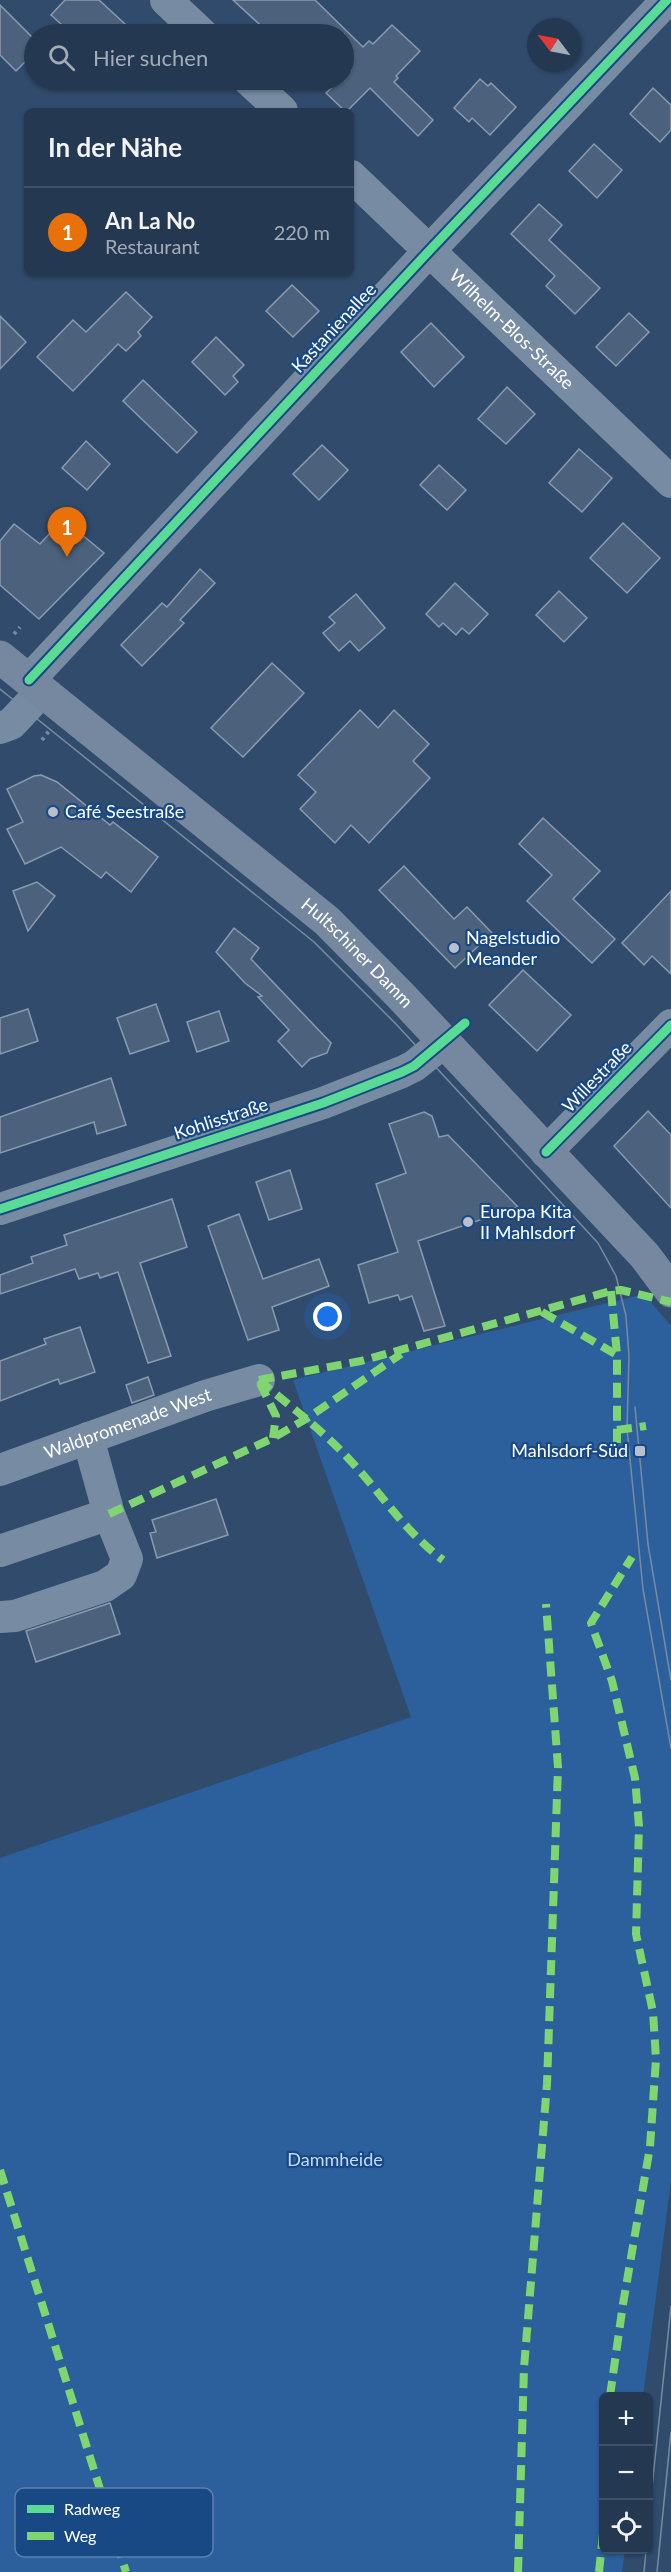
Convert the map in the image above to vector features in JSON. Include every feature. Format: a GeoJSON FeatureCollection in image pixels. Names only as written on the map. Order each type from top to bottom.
{"type":"FeatureCollection","features":[{"type":"Feature","properties":{"kind":"main road","name":"Hultschiner Damm"},"geometry":{"type":"LineString","coordinates":[[0,657],[327,921],[444,1042],[645,1257],[671,1291]]}},
{"type":"Feature","properties":{"kind":"street"},"geometry":{"type":"LineString","coordinates":[[166,0],[191,24]]}},
{"type":"Feature","properties":{"kind":"street","name":"Kastanienallee"},"geometry":{"type":"LineString","coordinates":[[0,728],[10,724],[35,686],[429,250],[663,17]]}},
{"type":"Feature","properties":{"kind":"street"},"geometry":{"type":"LineString","coordinates":[[260,90],[279,108]]}},
{"type":"Feature","properties":{"kind":"street","name":"Wilhelm-Blos-Straße"},"geometry":{"type":"LineString","coordinates":[[354,179],[671,482]]}},
{"type":"Feature","properties":{"kind":"street","name":"Willestraße"},"geometry":{"type":"LineString","coordinates":[[546,1152],[671,1025]]}},
{"type":"Feature","properties":{"kind":"street","name":"Kohlisstraße"},"geometry":{"type":"LineString","coordinates":[[0,1209],[323,1103],[414,1066],[444,1042]]}},
{"type":"Feature","properties":{"kind":"street","name":"Waldpromenade West"},"geometry":{"type":"LineString","coordinates":[[0,1470],[205,1396],[259,1380]]}},
{"type":"Feature","properties":{"kind":"street"},"geometry":{"type":"LineString","coordinates":[[0,1617],[15,1616],[105,1586],[122,1575],[127,1559],[109,1514],[88,1438]]}},
{"type":"Feature","properties":{"kind":"street"},"geometry":{"type":"LineString","coordinates":[[0,1551],[109,1514]]}},
{"type":"Feature","properties":{"kind":"green space","name":"Dammheide"},"geometry":{"type":"Polygon","coordinates":[[[644,1294],[671,1326],[671,2181],[644,2392],[599,2392],[599,2554],[624,2554],[622,2572],[0,2572],[0,1858],[411,1717],[293,1380],[644,1294]]]}},
{"type":"Feature","properties":{"kind":"building"},"geometry":{"type":"Polygon","coordinates":[[[65,0],[99,0],[125,24],[61,24],[51,15],[65,0]]]}},
{"type":"Feature","properties":{"kind":"building"},"geometry":{"type":"Polygon","coordinates":[[[233,0],[315,0],[340,24],[259,24],[233,0]]]}},
{"type":"Feature","properties":{"kind":"building"},"geometry":{"type":"Polygon","coordinates":[[[0,5],[24,29],[24,63],[16,71],[0,55],[0,5]]]}},
{"type":"Feature","properties":{"kind":"building"},"geometry":{"type":"Polygon","coordinates":[[[392,25],[420,51],[396,76],[398,78],[394,82],[433,120],[418,136],[370,88],[350,108],[342,108],[326,93],[329,90],[354,90],[354,38],[363,47],[369,41],[373,44],[392,25]]]}},
{"type":"Feature","properties":{"kind":"building"},"geometry":{"type":"Polygon","coordinates":[[[480,79],[488,86],[491,83],[516,107],[490,135],[472,118],[469,122],[454,108],[480,79]]]}},
{"type":"Feature","properties":{"kind":"building"},"geometry":{"type":"Polygon","coordinates":[[[653,88],[671,105],[671,130],[660,142],[630,114],[653,88]]]}},
{"type":"Feature","properties":{"kind":"building"},"geometry":{"type":"Polygon","coordinates":[[[594,144],[622,170],[597,198],[569,171],[594,144]]]}},
{"type":"Feature","properties":{"kind":"building"},"geometry":{"type":"Polygon","coordinates":[[[539,204],[562,225],[549,240],[600,288],[575,314],[546,286],[555,276],[511,234],[539,204]]]}},
{"type":"Feature","properties":{"kind":"building"},"geometry":{"type":"Polygon","coordinates":[[[292,285],[319,311],[293,337],[266,311],[292,285]]]}},
{"type":"Feature","properties":{"kind":"building"},"geometry":{"type":"Polygon","coordinates":[[[126,292],[152,317],[138,332],[141,336],[126,351],[118,344],[73,391],[37,357],[73,320],[86,332],[126,292]]]}},
{"type":"Feature","properties":{"kind":"building"},"geometry":{"type":"Polygon","coordinates":[[[629,313],[649,332],[616,366],[596,347],[629,313]]]}},
{"type":"Feature","properties":{"kind":"building"},"geometry":{"type":"Polygon","coordinates":[[[0,316],[26,342],[0,369],[0,316]]]}},
{"type":"Feature","properties":{"kind":"building"},"geometry":{"type":"Polygon","coordinates":[[[431,323],[464,357],[434,387],[401,352],[431,323]]]}},
{"type":"Feature","properties":{"kind":"building"},"geometry":{"type":"Polygon","coordinates":[[[216,337],[244,365],[233,376],[238,382],[225,395],[192,362],[216,337]]]}},
{"type":"Feature","properties":{"kind":"building"},"geometry":{"type":"Polygon","coordinates":[[[143,380],[197,432],[177,453],[123,401],[143,380]]]}},
{"type":"Feature","properties":{"kind":"building"},"geometry":{"type":"Polygon","coordinates":[[[507,387],[535,414],[506,444],[478,419],[507,387]]]}},
{"type":"Feature","properties":{"kind":"building"},"geometry":{"type":"Polygon","coordinates":[[[86,441],[110,464],[87,490],[62,468],[86,441]]]}},
{"type":"Feature","properties":{"kind":"building"},"geometry":{"type":"Polygon","coordinates":[[[322,445],[348,470],[319,500],[293,474],[322,445]]]}},
{"type":"Feature","properties":{"kind":"building"},"geometry":{"type":"Polygon","coordinates":[[[579,449],[612,478],[582,512],[549,483],[579,449]]]}},
{"type":"Feature","properties":{"kind":"building"},"geometry":{"type":"Polygon","coordinates":[[[439,465],[466,490],[447,510],[420,485],[439,465]]]}},
{"type":"Feature","properties":{"kind":"building"},"geometry":{"type":"Polygon","coordinates":[[[63,519],[104,553],[39,619],[0,585],[0,541],[14,524],[40,544],[63,519]]]}},
{"type":"Feature","properties":{"kind":"building"},"geometry":{"type":"Polygon","coordinates":[[[623,523],[660,558],[627,593],[590,558],[623,523]]]}},
{"type":"Feature","properties":{"kind":"building"},"geometry":{"type":"Polygon","coordinates":[[[200,569],[215,583],[180,620],[184,623],[142,666],[121,645],[162,603],[167,607],[200,569]]]}},
{"type":"Feature","properties":{"kind":"building"},"geometry":{"type":"Polygon","coordinates":[[[455,583],[488,614],[469,634],[462,628],[456,635],[443,623],[439,627],[426,614],[455,583]]]}},
{"type":"Feature","properties":{"kind":"building"},"geometry":{"type":"Polygon","coordinates":[[[559,591],[587,618],[564,642],[536,615],[559,591]]]}},
{"type":"Feature","properties":{"kind":"building"},"geometry":{"type":"Polygon","coordinates":[[[356,594],[385,628],[359,651],[350,641],[339,651],[323,633],[335,623],[329,617],[356,594]]]}},
{"type":"Feature","properties":{"kind":"building"},"geometry":{"type":"Polygon","coordinates":[[[272,663],[304,693],[243,757],[211,728],[272,663]]]}},
{"type":"Feature","properties":{"kind":"building"},"geometry":{"type":"Polygon","coordinates":[[[360,710],[378,728],[394,710],[429,744],[413,761],[430,778],[369,843],[351,825],[335,843],[300,809],[316,792],[298,775],[360,710]]]}},
{"type":"Feature","properties":{"kind":"building"},"geometry":{"type":"Polygon","coordinates":[[[41,775],[57,782],[110,825],[113,822],[158,857],[131,892],[106,872],[101,878],[61,847],[25,864],[7,829],[23,822],[7,789],[41,775]]]}},
{"type":"Feature","properties":{"kind":"building"},"geometry":{"type":"Polygon","coordinates":[[[543,818],[600,871],[573,899],[615,939],[592,963],[527,901],[552,875],[519,844],[543,818]]]}},
{"type":"Feature","properties":{"kind":"building"},"geometry":{"type":"Polygon","coordinates":[[[404,866],[454,919],[467,907],[492,933],[455,968],[379,890],[404,866]]]}},
{"type":"Feature","properties":{"kind":"building"},"geometry":{"type":"Polygon","coordinates":[[[37,882],[55,896],[28,931],[13,891],[37,882]]]}},
{"type":"Feature","properties":{"kind":"building"},"geometry":{"type":"Polygon","coordinates":[[[671,891],[671,974],[652,956],[644,965],[622,943],[671,891]]]}},
{"type":"Feature","properties":{"kind":"building"},"geometry":{"type":"Polygon","coordinates":[[[234,928],[259,948],[251,959],[331,1043],[327,1053],[310,1059],[302,1067],[278,1041],[289,1030],[258,997],[262,996],[245,983],[216,952],[234,928]]]}},
{"type":"Feature","properties":{"kind":"building"},"geometry":{"type":"Polygon","coordinates":[[[523,970],[571,1015],[537,1051],[489,1005],[523,970]]]}},
{"type":"Feature","properties":{"kind":"building"},"geometry":{"type":"Polygon","coordinates":[[[156,1004],[169,1041],[130,1054],[117,1018],[156,1004]]]}},
{"type":"Feature","properties":{"kind":"building"},"geometry":{"type":"Polygon","coordinates":[[[28,1009],[38,1041],[0,1054],[0,1018],[28,1009]]]}},
{"type":"Feature","properties":{"kind":"building"},"geometry":{"type":"Polygon","coordinates":[[[219,1011],[229,1041],[197,1052],[187,1022],[219,1011]]]}},
{"type":"Feature","properties":{"kind":"building"},"geometry":{"type":"Polygon","coordinates":[[[111,1078],[126,1125],[97,1134],[94,1122],[0,1153],[0,1117],[111,1078]]]}},
{"type":"Feature","properties":{"kind":"building"},"geometry":{"type":"Polygon","coordinates":[[[648,1111],[671,1135],[671,1208],[614,1146],[648,1111]]]}},
{"type":"Feature","properties":{"kind":"building"},"geometry":{"type":"Polygon","coordinates":[[[424,1112],[432,1116],[439,1137],[448,1135],[518,1207],[418,1241],[445,1326],[424,1331],[412,1296],[400,1300],[398,1295],[369,1303],[358,1265],[398,1252],[376,1184],[406,1173],[389,1124],[424,1112]]]}},
{"type":"Feature","properties":{"kind":"building"},"geometry":{"type":"Polygon","coordinates":[[[290,1170],[302,1209],[269,1220],[256,1182],[290,1170]]]}},
{"type":"Feature","properties":{"kind":"building"},"geometry":{"type":"Polygon","coordinates":[[[172,1199],[187,1247],[140,1263],[171,1356],[148,1363],[118,1272],[100,1278],[98,1273],[79,1279],[75,1269],[0,1294],[0,1275],[33,1263],[31,1257],[67,1245],[64,1235],[172,1199]]]}},
{"type":"Feature","properties":{"kind":"building"},"geometry":{"type":"Polygon","coordinates":[[[239,1214],[263,1279],[319,1259],[329,1286],[272,1307],[279,1330],[248,1340],[208,1226],[239,1214]]]}},
{"type":"Feature","properties":{"kind":"building"},"geometry":{"type":"Polygon","coordinates":[[[80,1327],[95,1372],[60,1384],[58,1379],[0,1401],[0,1361],[46,1344],[44,1339],[80,1327]]]}},
{"type":"Feature","properties":{"kind":"building"},"geometry":{"type":"Polygon","coordinates":[[[148,1377],[154,1395],[132,1403],[126,1385],[148,1377]]]}},
{"type":"Feature","properties":{"kind":"building"},"geometry":{"type":"Polygon","coordinates":[[[216,1499],[228,1535],[157,1558],[150,1533],[156,1532],[152,1520],[216,1499]]]}},
{"type":"Feature","properties":{"kind":"building"},"geometry":{"type":"Polygon","coordinates":[[[110,1603],[120,1634],[36,1662],[26,1631],[110,1603]]]}},
{"type":"Feature","properties":{"kind":"tram line"},"geometry":{"type":"LineString","coordinates":[[0,689],[314,942],[396,1024],[598,1243],[616,1276],[626,1316],[629,1356],[627,1429],[643,1589],[671,1748]]}},
{"type":"Feature","properties":{"kind":"tram line"},"geometry":{"type":"LineString","coordinates":[[635,1407],[648,1544],[671,1680]]}},
{"type":"Feature","properties":{"kind":"tram line"},"geometry":{"type":"LineString","coordinates":[[651,2500],[671,2306]]}},
{"type":"Feature","properties":{"kind":"tram line"},"geometry":{"type":"LineString","coordinates":[[657,2572],[671,2432]]}},
{"type":"Feature","properties":{"kind":"tram line"},"geometry":{"type":"LineString","coordinates":[[644,2572],[646,2554]]}},
{"type":"Feature","properties":{"kind":"marked path"},"geometry":{"type":"LineString","coordinates":[[259,1380],[361,1361],[611,1291],[621,1290],[671,1302]]}},
{"type":"Feature","properties":{"kind":"marked path"},"geometry":{"type":"LineString","coordinates":[[611,1291],[617,1355],[617,1443]]}},
{"type":"Feature","properties":{"kind":"marked path"},"geometry":{"type":"LineString","coordinates":[[542,1312],[617,1355]]}},
{"type":"Feature","properties":{"kind":"marked path"},"geometry":{"type":"LineString","coordinates":[[109,1514],[273,1438],[306,1419],[401,1354]]}},
{"type":"Feature","properties":{"kind":"marked path"},"geometry":{"type":"LineString","coordinates":[[259,1380],[336,1446],[415,1536],[443,1560]]}},
{"type":"Feature","properties":{"kind":"marked path"},"geometry":{"type":"LineString","coordinates":[[260,1383],[276,1416],[273,1438]]}},
{"type":"Feature","properties":{"kind":"marked path"},"geometry":{"type":"LineString","coordinates":[[617,1430],[646,1426]]}},
{"type":"Feature","properties":{"kind":"marked path"},"geometry":{"type":"LineString","coordinates":[[611,2392],[650,2147],[656,2059],[653,2012],[636,1934],[639,1826],[635,1778],[612,1681],[591,1623],[632,1557]]}},
{"type":"Feature","properties":{"kind":"marked path"},"geometry":{"type":"LineString","coordinates":[[518,2572],[524,2368],[547,2084],[558,1767],[546,1604]]}},
{"type":"Feature","properties":{"kind":"marked path"},"geometry":{"type":"LineString","coordinates":[[0,2170],[100,2488]]}},
{"type":"Feature","properties":{"kind":"marked path"},"geometry":{"type":"LineString","coordinates":[[599,2572],[601,2554]]}},
{"type":"Feature","properties":{"kind":"marked path"},"geometry":{"type":"LineString","coordinates":[[121,2557],[126,2572]]}},
{"type":"Feature","properties":{"kind":"cycle path"},"geometry":{"type":"LineString","coordinates":[[29,680],[429,251],[667,0]]}},
{"type":"Feature","properties":{"kind":"cycle path"},"geometry":{"type":"LineString","coordinates":[[0,1209],[323,1103],[402,1072],[414,1066],[465,1023]]}},
{"type":"Feature","properties":{"kind":"cycle path"},"geometry":{"type":"LineString","coordinates":[[546,1152],[671,1025]]}},
{"type":"Feature","properties":{"kind":"place","name":"An La No"},"geometry":{"type":"Point","coordinates":[67,557]}},
{"type":"Feature","properties":{"kind":"place","name":"Café Seestraße"},"geometry":{"type":"Point","coordinates":[53,812]}},
{"type":"Feature","properties":{"kind":"place","name":"Nagelstudio Meander"},"geometry":{"type":"Point","coordinates":[454,948]}},
{"type":"Feature","properties":{"kind":"place","name":"Europa Kita II Mahlsdorf"},"geometry":{"type":"Point","coordinates":[468,1222]}},
{"type":"Feature","properties":{"kind":"place","name":"Mahlsdorf-Süd"},"geometry":{"type":"Point","coordinates":[640,1451]}}]}
